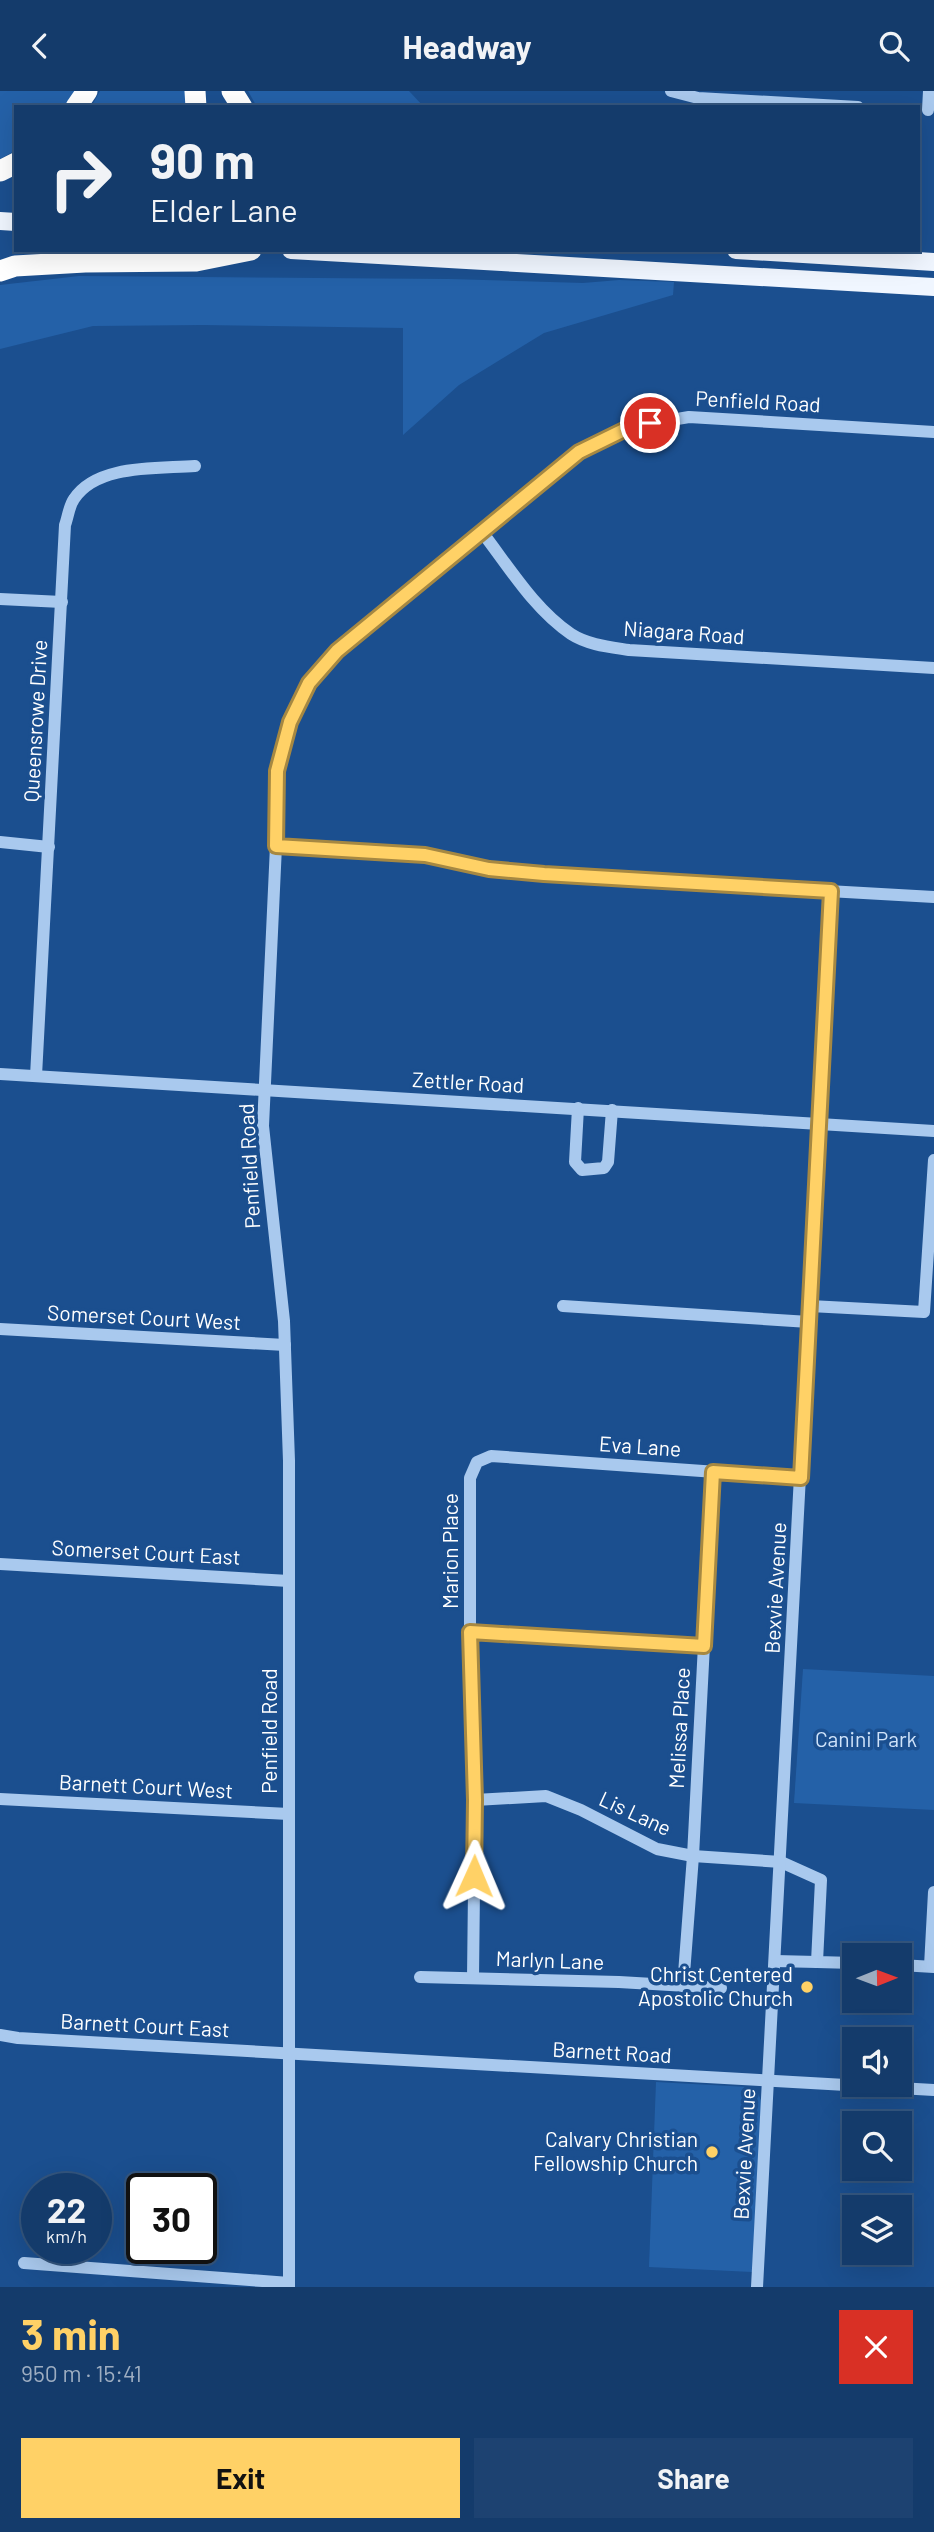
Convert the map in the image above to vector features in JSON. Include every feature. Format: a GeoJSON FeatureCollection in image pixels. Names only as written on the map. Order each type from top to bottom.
{"type":"FeatureCollection","features":[{"type":"Feature","properties":{"kind":"highway"},"geometry":{"type":"LineString","coordinates":[[0,271],[15,266],[85,262],[196,261],[241,252]]}},
{"type":"Feature","properties":{"kind":"main road"},"geometry":{"type":"LineString","coordinates":[[326,252],[934,287]]}},
{"type":"Feature","properties":{"kind":"main road"},"geometry":{"type":"LineString","coordinates":[[769,252],[934,262]]}},
{"type":"Feature","properties":{"kind":"street"},"geometry":{"type":"LineString","coordinates":[[671,91],[831,105]]}},
{"type":"Feature","properties":{"kind":"street"},"geometry":{"type":"LineString","coordinates":[[927,110],[929,91]]}},
{"type":"Feature","properties":{"kind":"street","name":"Penfield Road"},"geometry":{"type":"LineString","coordinates":[[289,2285],[289,1581],[285,1345],[263,1126],[277,771],[290,722],[309,683],[337,651],[579,452],[630,427],[689,417],[934,432]]}},
{"type":"Feature","properties":{"kind":"street","name":"Queensrowe Drive"},"geometry":{"type":"LineString","coordinates":[[36,1076],[65,525],[73,500],[91,481],[116,473],[195,466]]}},
{"type":"Feature","properties":{"kind":"street","name":"Niagara Road"},"geometry":{"type":"LineString","coordinates":[[482,531],[541,608],[573,635],[600,646],[934,668]]}},
{"type":"Feature","properties":{"kind":"street"},"geometry":{"type":"LineString","coordinates":[[0,599],[62,602]]}},
{"type":"Feature","properties":{"kind":"street"},"geometry":{"type":"LineString","coordinates":[[0,842],[49,846]]}},
{"type":"Feature","properties":{"kind":"street"},"geometry":{"type":"LineString","coordinates":[[276,846],[425,855],[489,869],[544,874],[934,897]]}},
{"type":"Feature","properties":{"kind":"street","name":"Bexvie Avenue"},"geometry":{"type":"LineString","coordinates":[[757,2287],[831,891]]}},
{"type":"Feature","properties":{"kind":"street","name":"Zettler Road"},"geometry":{"type":"LineString","coordinates":[[0,1074],[934,1131]]}},
{"type":"Feature","properties":{"kind":"street"},"geometry":{"type":"LineString","coordinates":[[578,1108],[575,1162],[582,1170],[604,1168],[608,1162],[612,1111]]}},
{"type":"Feature","properties":{"kind":"street"},"geometry":{"type":"LineString","coordinates":[[810,1307],[929,1312],[934,1160]]}},
{"type":"Feature","properties":{"kind":"street"},"geometry":{"type":"LineString","coordinates":[[563,1306],[809,1322]]}},
{"type":"Feature","properties":{"kind":"street","name":"Somerset Court West"},"geometry":{"type":"LineString","coordinates":[[0,1329],[285,1345]]}},
{"type":"Feature","properties":{"kind":"street","name":"Eva Lane"},"geometry":{"type":"LineString","coordinates":[[477,1462],[491,1456],[801,1478]]}},
{"type":"Feature","properties":{"kind":"street","name":"Marion Place"},"geometry":{"type":"LineString","coordinates":[[473,1978],[475,1800],[470,1632],[470,1478],[477,1462]]}},
{"type":"Feature","properties":{"kind":"street","name":"Melissa Place"},"geometry":{"type":"LineString","coordinates":[[683,1987],[693,1856],[713,1472]]}},
{"type":"Feature","properties":{"kind":"street","name":"Somerset Court East"},"geometry":{"type":"LineString","coordinates":[[0,1564],[289,1581]]}},
{"type":"Feature","properties":{"kind":"street"},"geometry":{"type":"LineString","coordinates":[[470,1632],[704,1646]]}},
{"type":"Feature","properties":{"kind":"street","name":"Lis Lane"},"geometry":{"type":"LineString","coordinates":[[475,1800],[546,1797],[582,1810],[657,1849],[693,1856],[781,1862]]}},
{"type":"Feature","properties":{"kind":"street","name":"Barnett Court West"},"geometry":{"type":"LineString","coordinates":[[0,1799],[289,1814]]}},
{"type":"Feature","properties":{"kind":"street"},"geometry":{"type":"LineString","coordinates":[[781,1862],[821,1880],[817,1962]]}},
{"type":"Feature","properties":{"kind":"street"},"geometry":{"type":"LineString","coordinates":[[912,1965],[932,1966],[934,1892]]}},
{"type":"Feature","properties":{"kind":"street"},"geometry":{"type":"LineString","coordinates":[[775,1961],[842,1963]]}},
{"type":"Feature","properties":{"kind":"street","name":"Marlyn Lane"},"geometry":{"type":"LineString","coordinates":[[420,1977],[721,1988]]}},
{"type":"Feature","properties":{"kind":"street","name":"Barnett Court East"},"geometry":{"type":"LineString","coordinates":[[0,2035],[289,2053]]}},
{"type":"Feature","properties":{"kind":"street","name":"Barnett Road"},"geometry":{"type":"LineString","coordinates":[[289,2053],[934,2089]]}},
{"type":"Feature","properties":{"kind":"street"},"geometry":{"type":"LineString","coordinates":[[36,2264],[289,2285]]}},
{"type":"Feature","properties":{"kind":"green space"},"geometry":{"type":"Polygon","coordinates":[[[0,91],[75,91],[65,105],[14,105],[14,151],[0,159],[0,91]]]}},
{"type":"Feature","properties":{"kind":"green space"},"geometry":{"type":"Polygon","coordinates":[[[100,91],[186,91],[187,105],[92,105],[100,91]]]}},
{"type":"Feature","properties":{"kind":"green space"},"geometry":{"type":"Polygon","coordinates":[[[248,91],[409,91],[422,105],[256,105],[248,91]]]}},
{"type":"Feature","properties":{"kind":"green space"},"geometry":{"type":"Polygon","coordinates":[[[79,276],[674,282],[673,295],[544,333],[459,385],[403,435],[403,328],[93,326],[0,349],[0,285],[79,276]]]}},
{"type":"Feature","properties":{"kind":"green space","name":"Canini Park"},"geometry":{"type":"Polygon","coordinates":[[[803,1669],[934,1676],[934,1810],[794,1803],[803,1669]]]}},
{"type":"Feature","properties":{"kind":"green space"},"geometry":{"type":"Polygon","coordinates":[[[656,2082],[748,2087],[758,2093],[762,2103],[752,2272],[649,2267],[656,2082]]]}},
{"type":"Feature","properties":{"kind":"place","name":"Christ Centered Apostolic Church"},"geometry":{"type":"Point","coordinates":[807,1987]}},
{"type":"Feature","properties":{"kind":"place","name":"Calvary Christian Fellowship Church"},"geometry":{"type":"Point","coordinates":[712,2152]}},
{"type":"Feature","properties":{"kind":"route"},"geometry":{"type":"LineString","coordinates":[[474,1876],[475,1800],[470,1632],[704,1646],[713,1472],[801,1478],[831,891],[544,874],[489,869],[425,855],[276,846],[277,771],[290,722],[309,683],[337,651],[579,452],[630,427],[650,423]]}}]}
